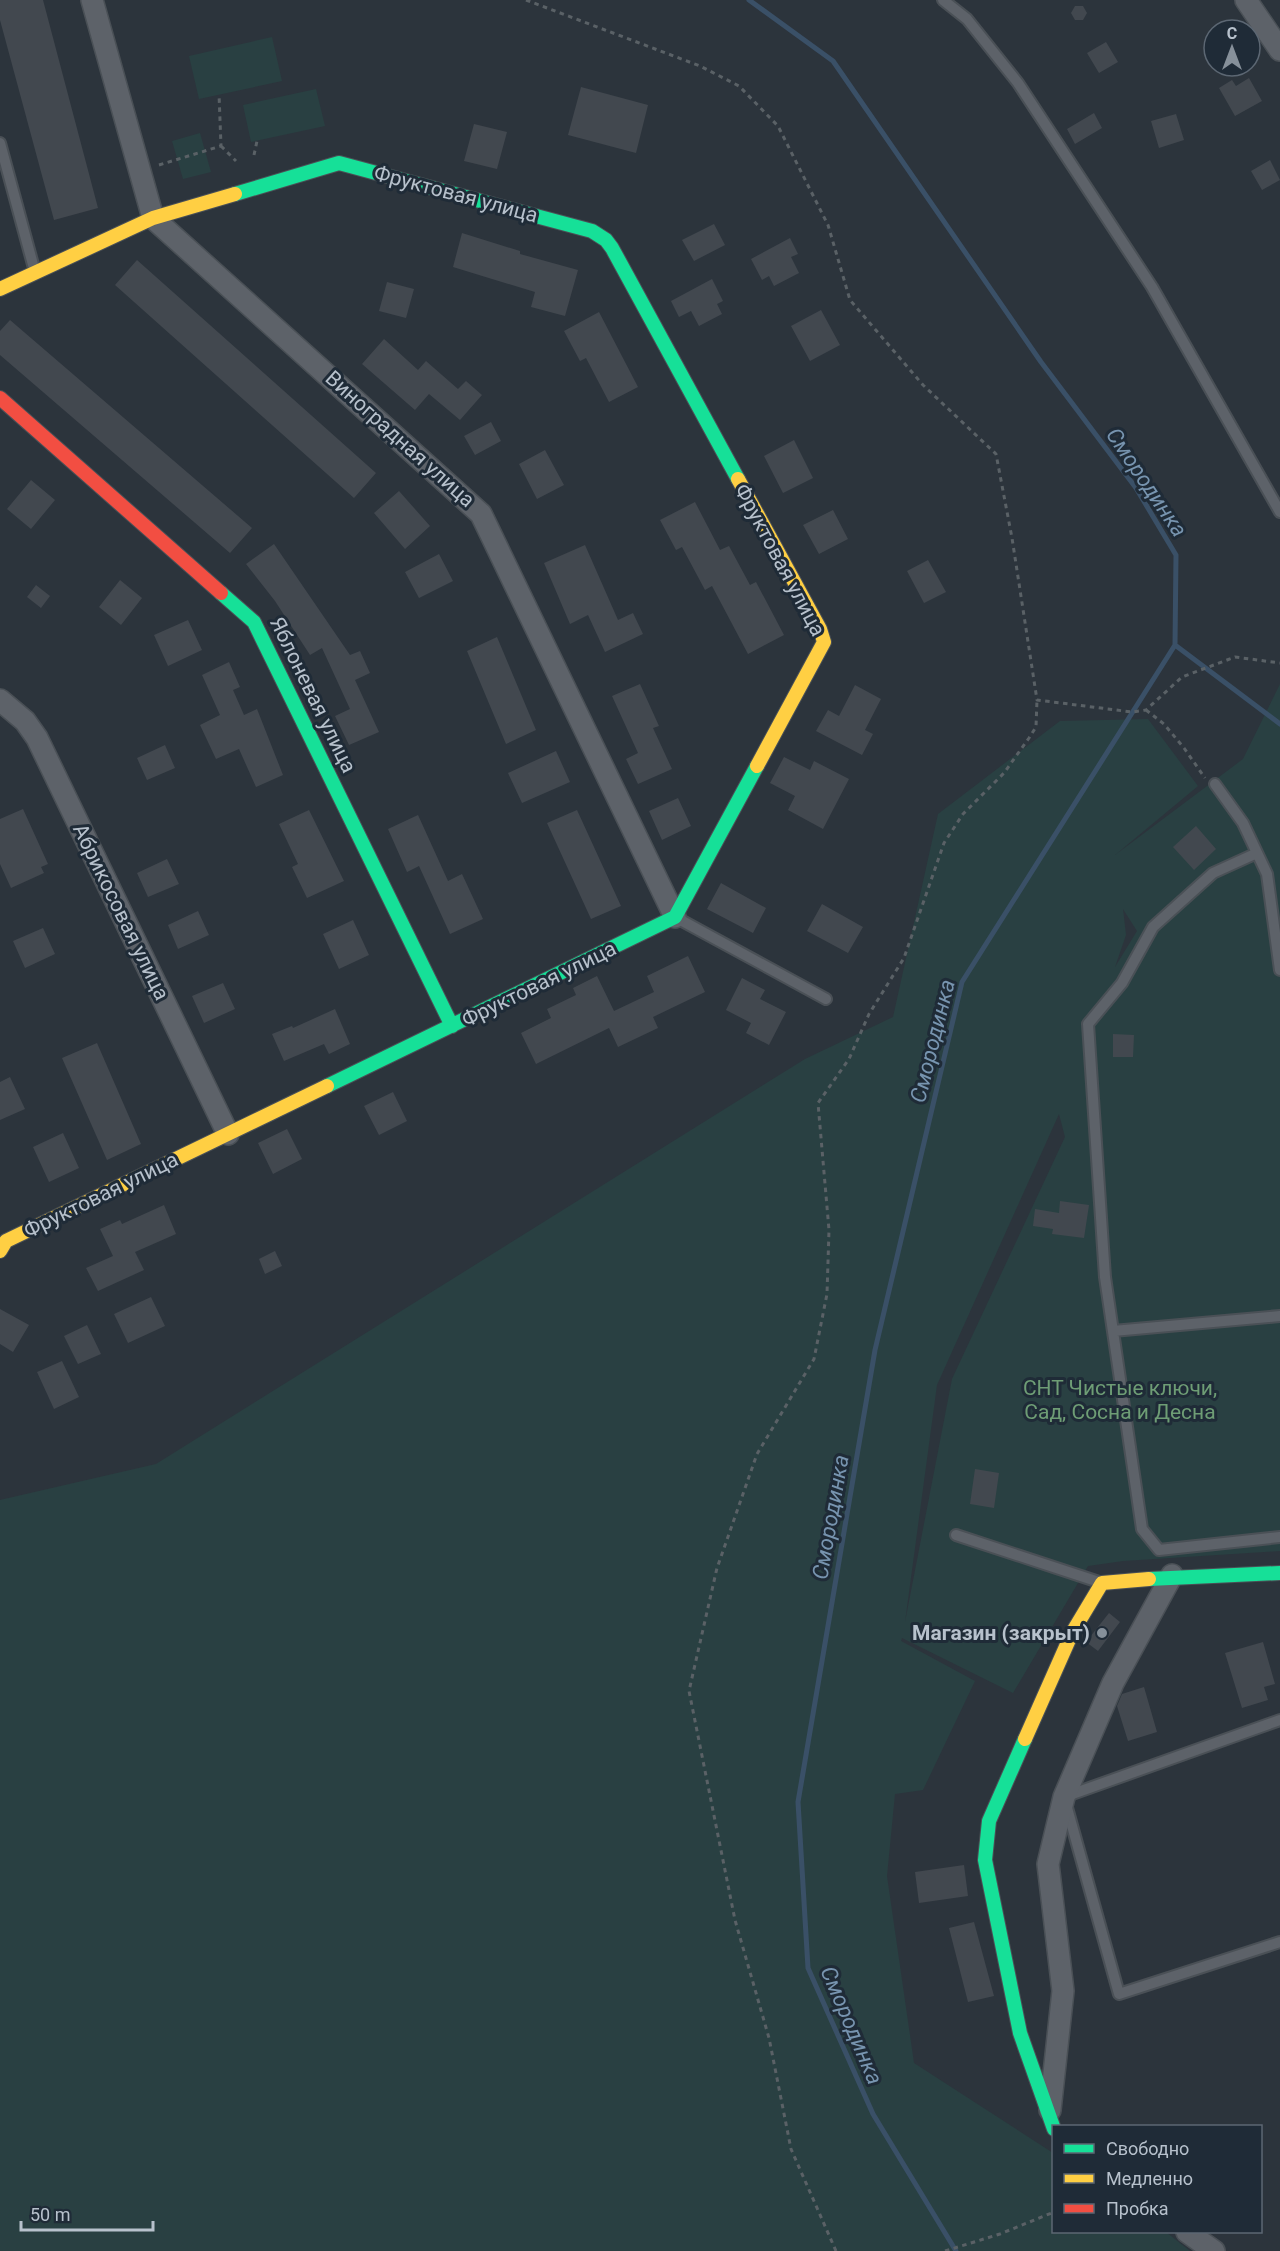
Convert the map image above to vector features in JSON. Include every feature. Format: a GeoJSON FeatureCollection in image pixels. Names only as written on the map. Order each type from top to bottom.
{"type":"FeatureCollection","features":[{"type":"Feature","properties":{"kind":"street"},"geometry":{"type":"LineString","coordinates":[[92,0],[153,218]]}},
{"type":"Feature","properties":{"kind":"street"},"geometry":{"type":"LineString","coordinates":[[1246,0],[1280,50]]}},
{"type":"Feature","properties":{"kind":"street","name":"Фруктовая улица"},"geometry":{"type":"LineString","coordinates":[[0,289],[153,218],[339,163],[592,231],[606,240],[820,629],[824,642],[675,917],[228,1134],[2,1240]]}},
{"type":"Feature","properties":{"kind":"street","name":"Виноградная улица"},"geometry":{"type":"LineString","coordinates":[[153,218],[481,514],[675,917]]}},
{"type":"Feature","properties":{"kind":"street","name":"Яблоневая улица"},"geometry":{"type":"LineString","coordinates":[[0,398],[254,622],[452,1026]]}},
{"type":"Feature","properties":{"kind":"street","name":"Абрикосовая улица"},"geometry":{"type":"LineString","coordinates":[[0,700],[26,721],[37,738],[228,1134]]}},
{"type":"Feature","properties":{"kind":"street"},"geometry":{"type":"LineString","coordinates":[[1051,2122],[1020,2033],[985,1860],[989,1821],[1072,1633],[1102,1583],[1172,1575],[1214,1577],[1280,1574]]}},
{"type":"Feature","properties":{"kind":"street"},"geometry":{"type":"LineString","coordinates":[[1051,2122],[1063,1991],[1048,1864],[1064,1797],[1113,1683],[1172,1575]]}},
{"type":"Feature","properties":{"kind":"street"},"geometry":{"type":"LineString","coordinates":[[1188,2233],[1214,2251]]}},
{"type":"Feature","properties":{"kind":"lane"},"geometry":{"type":"LineString","coordinates":[[943,0],[967,20],[1018,83],[1152,287],[1280,512]]}},
{"type":"Feature","properties":{"kind":"lane"},"geometry":{"type":"LineString","coordinates":[[0,143],[35,272]]}},
{"type":"Feature","properties":{"kind":"lane"},"geometry":{"type":"LineString","coordinates":[[1215,784],[1243,823],[1268,874],[1280,970]]}},
{"type":"Feature","properties":{"kind":"lane"},"geometry":{"type":"LineString","coordinates":[[1257,853],[1213,873],[1153,927],[1122,983],[1088,1024],[1105,1277],[1142,1528],[1159,1550],[1280,1537]]}},
{"type":"Feature","properties":{"kind":"lane"},"geometry":{"type":"LineString","coordinates":[[675,917],[826,999]]}},
{"type":"Feature","properties":{"kind":"lane"},"geometry":{"type":"LineString","coordinates":[[1113,1331],[1280,1316]]}},
{"type":"Feature","properties":{"kind":"lane"},"geometry":{"type":"LineString","coordinates":[[956,1535],[1102,1583]]}},
{"type":"Feature","properties":{"kind":"lane"},"geometry":{"type":"LineString","coordinates":[[1280,1720],[1064,1797],[1119,1994],[1280,1942]]}},
{"type":"Feature","properties":{"kind":"path"},"geometry":{"type":"LineString","coordinates":[[526,0],[700,66],[739,86],[778,126],[828,225],[850,300],[923,385],[996,454],[1012,538],[1037,700],[1035,727],[1029,738],[1004,773],[963,814],[944,843],[904,958],[869,1014],[849,1059],[818,1103],[829,1230],[826,1294],[814,1359],[757,1454],[717,1568],[689,1691],[735,1920],[769,2038],[791,2149],[836,2251]]}},
{"type":"Feature","properties":{"kind":"path"},"geometry":{"type":"LineString","coordinates":[[219,94],[221,146],[236,161]]}},
{"type":"Feature","properties":{"kind":"path"},"geometry":{"type":"LineString","coordinates":[[254,155],[257,141]]}},
{"type":"Feature","properties":{"kind":"path"},"geometry":{"type":"LineString","coordinates":[[140,172],[221,146]]}},
{"type":"Feature","properties":{"kind":"path"},"geometry":{"type":"LineString","coordinates":[[1037,700],[1132,712],[1146,710],[1182,677],[1235,657],[1280,663]]}},
{"type":"Feature","properties":{"kind":"path"},"geometry":{"type":"LineString","coordinates":[[1146,710],[1164,724],[1184,748],[1202,777],[1215,784]]}},
{"type":"Feature","properties":{"kind":"path"},"geometry":{"type":"LineString","coordinates":[[945,2251],[1000,2234],[1052,2212]]}},
{"type":"Feature","properties":{"kind":"green space"},"geometry":{"type":"Polygon","coordinates":[[[272,37],[282,81],[199,99],[189,56],[272,37]]]}},
{"type":"Feature","properties":{"kind":"green space"},"geometry":{"type":"Polygon","coordinates":[[[316,89],[325,126],[251,142],[243,105],[316,89]]]}},
{"type":"Feature","properties":{"kind":"green space"},"geometry":{"type":"Polygon","coordinates":[[[200,133],[211,172],[183,179],[172,141],[200,133]]]}},
{"type":"Feature","properties":{"kind":"green space","name":"СНТ Чистые ключи, Сад, Сосна и Десна"},"geometry":{"type":"Polygon","coordinates":[[[1280,684],[1280,1551],[1123,1561],[1088,1566],[1013,1693],[902,1638],[901,1641],[975,1681],[923,1790],[895,1794],[887,1876],[914,2063],[1052,2152],[1052,2233],[1167,2233],[1190,2251],[0,2251],[0,1500],[156,1464],[805,1059],[893,1017],[938,814],[1060,721],[1148,719],[1198,786],[1115,855],[1243,759],[1280,684]],[[1123,909],[1126,935],[1115,967],[1137,931],[1123,909]],[[1059,1114],[937,1385],[905,1622],[952,1379],[1065,1137],[1059,1114]]]}},
{"type":"Feature","properties":{"kind":"building"},"geometry":{"type":"Polygon","coordinates":[[[0,0],[43,0],[98,208],[54,220],[0,20],[0,0]]]}},
{"type":"Feature","properties":{"kind":"building"},"geometry":{"type":"Polygon","coordinates":[[[1075,6],[1083,6],[1087,13],[1083,20],[1075,20],[1071,13],[1075,6]]]}},
{"type":"Feature","properties":{"kind":"building"},"geometry":{"type":"Polygon","coordinates":[[[1106,42],[1118,62],[1099,73],[1087,53],[1106,42]]]}},
{"type":"Feature","properties":{"kind":"building"},"geometry":{"type":"Polygon","coordinates":[[[1249,78],[1262,101],[1235,116],[1219,88],[1232,80],[1236,86],[1249,78]]]}},
{"type":"Feature","properties":{"kind":"building"},"geometry":{"type":"Polygon","coordinates":[[[581,87],[648,105],[636,153],[568,135],[581,87]]]}},
{"type":"Feature","properties":{"kind":"building"},"geometry":{"type":"Polygon","coordinates":[[[1094,113],[1102,128],[1075,144],[1067,129],[1094,113]]]}},
{"type":"Feature","properties":{"kind":"building"},"geometry":{"type":"Polygon","coordinates":[[[1176,114],[1184,140],[1159,148],[1151,121],[1176,114]]]}},
{"type":"Feature","properties":{"kind":"building"},"geometry":{"type":"Polygon","coordinates":[[[474,124],[507,132],[497,169],[464,161],[474,124]]]}},
{"type":"Feature","properties":{"kind":"building"},"geometry":{"type":"Polygon","coordinates":[[[1270,160],[1280,180],[1262,190],[1251,171],[1270,160]]]}},
{"type":"Feature","properties":{"kind":"building"},"geometry":{"type":"Polygon","coordinates":[[[714,224],[725,245],[694,261],[682,240],[714,224]]]}},
{"type":"Feature","properties":{"kind":"building"},"geometry":{"type":"Polygon","coordinates":[[[462,233],[520,251],[520,254],[578,270],[565,316],[531,307],[535,292],[453,267],[462,233]]]}},
{"type":"Feature","properties":{"kind":"building"},"geometry":{"type":"Polygon","coordinates":[[[790,238],[798,254],[791,257],[799,273],[774,286],[769,276],[762,280],[751,259],[790,238]]]}},
{"type":"Feature","properties":{"kind":"building"},"geometry":{"type":"Polygon","coordinates":[[[137,260],[376,473],[354,498],[115,285],[137,260]]]}},
{"type":"Feature","properties":{"kind":"building"},"geometry":{"type":"Polygon","coordinates":[[[712,279],[723,301],[717,304],[722,314],[699,326],[691,311],[679,317],[671,301],[712,279]]]}},
{"type":"Feature","properties":{"kind":"building"},"geometry":{"type":"Polygon","coordinates":[[[387,282],[414,289],[406,318],[379,311],[387,282]]]}},
{"type":"Feature","properties":{"kind":"building"},"geometry":{"type":"Polygon","coordinates":[[[821,310],[840,345],[810,361],[791,326],[821,310]]]}},
{"type":"Feature","properties":{"kind":"building"},"geometry":{"type":"Polygon","coordinates":[[[599,312],[638,387],[609,402],[586,358],[580,361],[564,331],[599,312]]]}},
{"type":"Feature","properties":{"kind":"building"},"geometry":{"type":"Polygon","coordinates":[[[10,320],[252,528],[230,553],[0,355],[0,331],[10,320]]]}},
{"type":"Feature","properties":{"kind":"building"},"geometry":{"type":"Polygon","coordinates":[[[384,339],[418,370],[426,361],[458,389],[466,381],[482,395],[460,420],[429,394],[415,410],[362,364],[384,339]]]}},
{"type":"Feature","properties":{"kind":"building"},"geometry":{"type":"Polygon","coordinates":[[[491,422],[501,441],[475,455],[464,436],[491,422]]]}},
{"type":"Feature","properties":{"kind":"building"},"geometry":{"type":"Polygon","coordinates":[[[794,440],[813,478],[783,493],[764,456],[794,440]]]}},
{"type":"Feature","properties":{"kind":"building"},"geometry":{"type":"Polygon","coordinates":[[[545,450],[564,485],[537,499],[519,464],[545,450]]]}},
{"type":"Feature","properties":{"kind":"building"},"geometry":{"type":"Polygon","coordinates":[[[31,480],[55,500],[31,529],[7,509],[31,480]]]}},
{"type":"Feature","properties":{"kind":"building"},"geometry":{"type":"Polygon","coordinates":[[[399,491],[430,526],[405,549],[374,513],[399,491]]]}},
{"type":"Feature","properties":{"kind":"building"},"geometry":{"type":"Polygon","coordinates":[[[695,502],[720,550],[729,546],[750,585],[756,582],[784,635],[748,654],[712,586],[705,590],[682,547],[676,550],[660,520],[695,502]]]}},
{"type":"Feature","properties":{"kind":"building"},"geometry":{"type":"Polygon","coordinates":[[[833,510],[848,539],[819,554],[803,525],[833,510]]]}},
{"type":"Feature","properties":{"kind":"building"},"geometry":{"type":"Polygon","coordinates":[[[274,544],[350,655],[360,651],[370,673],[355,680],[379,732],[349,745],[335,716],[350,709],[322,648],[310,655],[275,601],[246,564],[274,544]]]}},
{"type":"Feature","properties":{"kind":"building"},"geometry":{"type":"Polygon","coordinates":[[[585,545],[618,620],[633,613],[643,634],[605,652],[588,615],[570,624],[544,563],[585,545]]]}},
{"type":"Feature","properties":{"kind":"building"},"geometry":{"type":"Polygon","coordinates":[[[439,554],[453,581],[419,598],[405,572],[439,554]]]}},
{"type":"Feature","properties":{"kind":"building"},"geometry":{"type":"Polygon","coordinates":[[[928,560],[946,592],[924,603],[907,571],[928,560]]]}},
{"type":"Feature","properties":{"kind":"building"},"geometry":{"type":"Polygon","coordinates":[[[120,580],[142,598],[121,625],[99,607],[120,580]]]}},
{"type":"Feature","properties":{"kind":"building"},"geometry":{"type":"Polygon","coordinates":[[[36,585],[50,596],[41,608],[27,597],[36,585]]]}},
{"type":"Feature","properties":{"kind":"building"},"geometry":{"type":"Polygon","coordinates":[[[188,620],[202,650],[168,666],[154,635],[188,620]]]}},
{"type":"Feature","properties":{"kind":"building"},"geometry":{"type":"Polygon","coordinates":[[[497,637],[536,730],[506,744],[467,651],[497,637]]]}},
{"type":"Feature","properties":{"kind":"building"},"geometry":{"type":"Polygon","coordinates":[[[229,662],[240,687],[233,690],[244,715],[257,709],[283,775],[256,787],[239,749],[216,759],[200,725],[220,715],[202,675],[229,662]]]}},
{"type":"Feature","properties":{"kind":"building"},"geometry":{"type":"Polygon","coordinates":[[[640,684],[659,726],[653,728],[672,769],[638,784],[626,759],[638,753],[612,696],[640,684]]]}},
{"type":"Feature","properties":{"kind":"building"},"geometry":{"type":"Polygon","coordinates":[[[855,685],[881,699],[865,730],[873,734],[862,755],[816,731],[828,710],[839,716],[855,685]]]}},
{"type":"Feature","properties":{"kind":"building"},"geometry":{"type":"Polygon","coordinates":[[[165,745],[175,768],[147,780],[137,758],[165,745]]]}},
{"type":"Feature","properties":{"kind":"building"},"geometry":{"type":"Polygon","coordinates":[[[556,751],[570,782],[522,803],[508,773],[556,751]]]}},
{"type":"Feature","properties":{"kind":"building"},"geometry":{"type":"Polygon","coordinates":[[[784,757],[810,770],[814,761],[849,779],[823,829],[788,810],[795,796],[770,783],[784,757]]]}},
{"type":"Feature","properties":{"kind":"building"},"geometry":{"type":"Polygon","coordinates":[[[678,798],[691,826],[662,840],[649,811],[678,798]]]}},
{"type":"Feature","properties":{"kind":"building"},"geometry":{"type":"Polygon","coordinates":[[[23,809],[48,864],[41,867],[44,873],[11,888],[0,864],[0,819],[23,809]]]}},
{"type":"Feature","properties":{"kind":"building"},"geometry":{"type":"Polygon","coordinates":[[[309,810],[344,881],[307,898],[292,867],[298,864],[279,824],[309,810]]]}},
{"type":"Feature","properties":{"kind":"building"},"geometry":{"type":"Polygon","coordinates":[[[577,810],[621,906],[591,919],[547,823],[577,810]]]}},
{"type":"Feature","properties":{"kind":"building"},"geometry":{"type":"Polygon","coordinates":[[[418,815],[448,881],[462,874],[483,919],[450,934],[419,866],[407,872],[388,829],[418,815]]]}},
{"type":"Feature","properties":{"kind":"building"},"geometry":{"type":"Polygon","coordinates":[[[1196,826],[1216,849],[1194,870],[1173,847],[1196,826]]]}},
{"type":"Feature","properties":{"kind":"building"},"geometry":{"type":"Polygon","coordinates":[[[167,859],[179,884],[148,897],[137,873],[167,859]]]}},
{"type":"Feature","properties":{"kind":"building"},"geometry":{"type":"Polygon","coordinates":[[[721,883],[766,908],[753,933],[707,909],[721,883]]]}},
{"type":"Feature","properties":{"kind":"building"},"geometry":{"type":"Polygon","coordinates":[[[822,904],[863,927],[848,953],[807,931],[822,904]]]}},
{"type":"Feature","properties":{"kind":"building"},"geometry":{"type":"Polygon","coordinates":[[[198,911],[209,935],[178,949],[168,925],[198,911]]]}},
{"type":"Feature","properties":{"kind":"building"},"geometry":{"type":"Polygon","coordinates":[[[353,920],[369,955],[339,969],[323,934],[353,920]]]}},
{"type":"Feature","properties":{"kind":"building"},"geometry":{"type":"Polygon","coordinates":[[[43,928],[55,954],[25,968],[13,941],[43,928]]]}},
{"type":"Feature","properties":{"kind":"building"},"geometry":{"type":"Polygon","coordinates":[[[688,956],[705,992],[653,1017],[658,1028],[618,1047],[609,1028],[536,1064],[521,1033],[551,1018],[547,1009],[576,995],[573,988],[597,976],[614,1011],[654,992],[647,976],[688,956]]]}},
{"type":"Feature","properties":{"kind":"building"},"geometry":{"type":"Polygon","coordinates":[[[742,978],[765,990],[760,999],[786,1012],[769,1045],[746,1033],[751,1023],[726,1010],[742,978]]]}},
{"type":"Feature","properties":{"kind":"building"},"geometry":{"type":"Polygon","coordinates":[[[223,983],[235,1009],[204,1023],[192,996],[223,983]]]}},
{"type":"Feature","properties":{"kind":"building"},"geometry":{"type":"Polygon","coordinates":[[[335,1009],[350,1044],[329,1054],[324,1044],[284,1061],[272,1034],[292,1026],[293,1028],[335,1009]]]}},
{"type":"Feature","properties":{"kind":"building"},"geometry":{"type":"Polygon","coordinates":[[[1113,1034],[1134,1035],[1133,1057],[1113,1057],[1113,1034]]]}},
{"type":"Feature","properties":{"kind":"building"},"geometry":{"type":"Polygon","coordinates":[[[97,1043],[141,1144],[107,1160],[62,1058],[97,1043]]]}},
{"type":"Feature","properties":{"kind":"building"},"geometry":{"type":"Polygon","coordinates":[[[10,1077],[25,1109],[0,1120],[0,1082],[10,1077]]]}},
{"type":"Feature","properties":{"kind":"building"},"geometry":{"type":"Polygon","coordinates":[[[393,1092],[407,1121],[379,1135],[364,1106],[393,1092]]]}},
{"type":"Feature","properties":{"kind":"building"},"geometry":{"type":"Polygon","coordinates":[[[287,1129],[302,1159],[273,1174],[258,1143],[287,1129]]]}},
{"type":"Feature","properties":{"kind":"building"},"geometry":{"type":"Polygon","coordinates":[[[63,1133],[79,1168],[49,1182],[33,1147],[63,1133]]]}},
{"type":"Feature","properties":{"kind":"building"},"geometry":{"type":"Polygon","coordinates":[[[1060,1201],[1089,1205],[1084,1238],[1052,1234],[1053,1229],[1033,1226],[1035,1209],[1059,1213],[1060,1201]]]}},
{"type":"Feature","properties":{"kind":"building"},"geometry":{"type":"Polygon","coordinates":[[[164,1205],[176,1234],[135,1252],[144,1270],[98,1291],[86,1268],[113,1256],[100,1229],[120,1220],[122,1224],[164,1205]]]}},
{"type":"Feature","properties":{"kind":"building"},"geometry":{"type":"Polygon","coordinates":[[[275,1251],[282,1266],[265,1274],[259,1259],[275,1251]]]}},
{"type":"Feature","properties":{"kind":"building"},"geometry":{"type":"Polygon","coordinates":[[[151,1297],[165,1326],[128,1343],[114,1314],[151,1297]]]}},
{"type":"Feature","properties":{"kind":"building"},"geometry":{"type":"Polygon","coordinates":[[[0,1309],[29,1325],[13,1352],[0,1344],[0,1309]]]}},
{"type":"Feature","properties":{"kind":"building"},"geometry":{"type":"Polygon","coordinates":[[[87,1325],[101,1354],[78,1364],[64,1336],[87,1325]]]}},
{"type":"Feature","properties":{"kind":"building"},"geometry":{"type":"Polygon","coordinates":[[[62,1361],[79,1397],[54,1409],[37,1372],[62,1361]]]}},
{"type":"Feature","properties":{"kind":"building"},"geometry":{"type":"Polygon","coordinates":[[[975,1469],[999,1473],[994,1508],[970,1504],[975,1469]]]}},
{"type":"Feature","properties":{"kind":"building","name":"Магазин (закрыт)"},"geometry":{"type":"Polygon","coordinates":[[[1109,1613],[1120,1622],[1098,1651],[1086,1642],[1109,1613]]]}},
{"type":"Feature","properties":{"kind":"building"},"geometry":{"type":"Polygon","coordinates":[[[1263,1642],[1275,1684],[1264,1687],[1268,1700],[1242,1708],[1225,1653],[1263,1642]]]}},
{"type":"Feature","properties":{"kind":"building"},"geometry":{"type":"Polygon","coordinates":[[[1144,1687],[1157,1732],[1128,1741],[1117,1706],[1122,1694],[1144,1687]]]}},
{"type":"Feature","properties":{"kind":"building"},"geometry":{"type":"Polygon","coordinates":[[[964,1865],[968,1896],[919,1903],[915,1872],[964,1865]]]}},
{"type":"Feature","properties":{"kind":"building"},"geometry":{"type":"Polygon","coordinates":[[[974,1922],[994,1996],[968,2002],[949,1928],[974,1922]]]}},
{"type":"Feature","properties":{"kind":"waterway","name":"Смородинка"},"geometry":{"type":"LineString","coordinates":[[749,0],[833,61],[1041,362],[1136,488],[1176,555],[1175,645],[962,982],[875,1350],[798,1802],[808,1968],[873,2114],[956,2251]]}},
{"type":"Feature","properties":{"kind":"waterway"},"geometry":{"type":"LineString","coordinates":[[1175,645],[1280,724]]}},
{"type":"Feature","properties":{"kind":"traffic: fast"},"geometry":{"type":"LineString","coordinates":[[235,194],[339,163],[592,231],[606,240],[612,248],[738,479]]}},
{"type":"Feature","properties":{"kind":"traffic: fast"},"geometry":{"type":"LineString","coordinates":[[221,593],[254,622],[452,1026]]}},
{"type":"Feature","properties":{"kind":"traffic: fast"},"geometry":{"type":"LineString","coordinates":[[327,1086],[675,917],[757,766]]}},
{"type":"Feature","properties":{"kind":"traffic: fast"},"geometry":{"type":"LineString","coordinates":[[1149,1579],[1280,1573]]}},
{"type":"Feature","properties":{"kind":"traffic: fast"},"geometry":{"type":"LineString","coordinates":[[1025,1739],[989,1821],[985,1860],[1020,2033],[1053,2125]]}},
{"type":"Feature","properties":{"kind":"traffic: slow"},"geometry":{"type":"LineString","coordinates":[[0,289],[153,218],[235,194]]}},
{"type":"Feature","properties":{"kind":"traffic: slow"},"geometry":{"type":"LineString","coordinates":[[738,479],[820,629],[824,642],[757,766]]}},
{"type":"Feature","properties":{"kind":"traffic: slow"},"geometry":{"type":"LineString","coordinates":[[0,1251],[6,1241],[327,1086]]}},
{"type":"Feature","properties":{"kind":"traffic: slow"},"geometry":{"type":"LineString","coordinates":[[1025,1739],[1072,1633],[1102,1583],[1149,1579]]}},
{"type":"Feature","properties":{"kind":"traffic: jam"},"geometry":{"type":"LineString","coordinates":[[0,398],[221,593]]}},
{"type":"Feature","properties":{"kind":"place","name":"Магазин (закрыт)"},"geometry":{"type":"Point","coordinates":[1102,1633]}}]}
